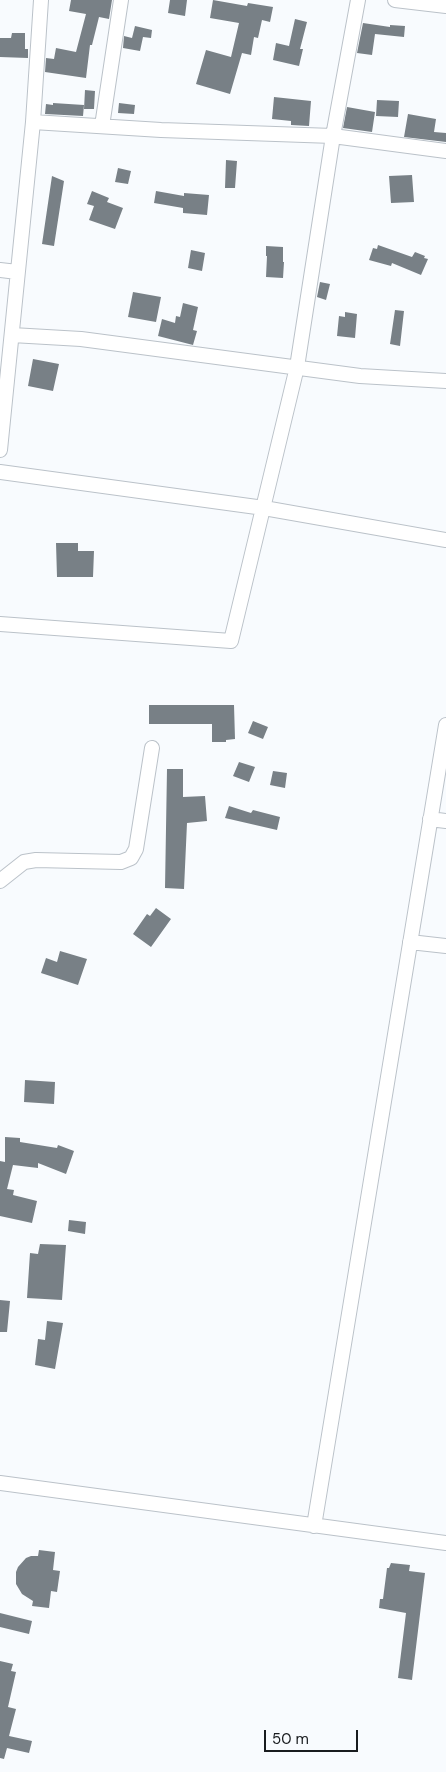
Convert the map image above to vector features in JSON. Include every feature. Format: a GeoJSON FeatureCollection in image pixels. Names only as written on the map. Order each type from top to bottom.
{"type":"FeatureCollection","features":[{"type":"Feature","properties":{"kind":"street"},"geometry":{"type":"LineString","coordinates":[[0,450],[33,122],[41,0]]}},
{"type":"Feature","properties":{"kind":"street"},"geometry":{"type":"LineString","coordinates":[[102,126],[121,0]]}},
{"type":"Feature","properties":{"kind":"street"},"geometry":{"type":"LineString","coordinates":[[0,624],[231,641],[297,368],[333,136],[358,0]]}},
{"type":"Feature","properties":{"kind":"street"},"geometry":{"type":"LineString","coordinates":[[395,0],[446,6]]}},
{"type":"Feature","properties":{"kind":"street"},"geometry":{"type":"LineString","coordinates":[[33,122],[333,136],[446,151]]}},
{"type":"Feature","properties":{"kind":"street"},"geometry":{"type":"LineString","coordinates":[[0,270],[17,272]]}},
{"type":"Feature","properties":{"kind":"street"},"geometry":{"type":"LineString","coordinates":[[12,335],[81,339],[360,376],[446,380]]}},
{"type":"Feature","properties":{"kind":"street"},"geometry":{"type":"LineString","coordinates":[[0,472],[264,508],[446,540]]}},
{"type":"Feature","properties":{"kind":"street"},"geometry":{"type":"LineString","coordinates":[[314,1526],[446,725]]}},
{"type":"Feature","properties":{"kind":"street"},"geometry":{"type":"LineString","coordinates":[[0,881],[24,862],[36,860],[121,862],[131,858],[136,849],[152,748]]}},
{"type":"Feature","properties":{"kind":"street"},"geometry":{"type":"LineString","coordinates":[[430,819],[446,821]]}},
{"type":"Feature","properties":{"kind":"street"},"geometry":{"type":"LineString","coordinates":[[410,942],[446,946]]}},
{"type":"Feature","properties":{"kind":"street"},"geometry":{"type":"LineString","coordinates":[[0,1483],[446,1544]]}},
{"type":"Feature","properties":{"kind":"building"},"geometry":{"type":"Polygon","coordinates":[[[71,0],[112,0],[109,19],[99,17],[92,45],[90,45],[86,78],[45,72],[46,58],[54,59],[56,48],[76,52],[86,14],[69,11],[71,0]]]}},
{"type":"Feature","properties":{"kind":"building"},"geometry":{"type":"Polygon","coordinates":[[[170,0],[187,0],[185,16],[168,13],[170,0]]]}},
{"type":"Feature","properties":{"kind":"building"},"geometry":{"type":"Polygon","coordinates":[[[213,0],[247,6],[248,3],[273,7],[270,22],[262,20],[258,38],[254,37],[251,55],[242,53],[230,94],[196,84],[206,50],[231,57],[239,23],[210,18],[213,0]]]}},
{"type":"Feature","properties":{"kind":"building"},"geometry":{"type":"Polygon","coordinates":[[[295,19],[307,22],[300,49],[303,49],[299,66],[273,60],[276,43],[289,46],[295,19]]]}},
{"type":"Feature","properties":{"kind":"building"},"geometry":{"type":"Polygon","coordinates":[[[363,23],[390,27],[390,25],[405,26],[404,37],[375,34],[372,55],[357,53],[363,23]]]}},
{"type":"Feature","properties":{"kind":"building"},"geometry":{"type":"Polygon","coordinates":[[[135,26],[152,30],[151,38],[143,37],[140,51],[123,48],[124,36],[132,38],[135,26]]]}},
{"type":"Feature","properties":{"kind":"building"},"geometry":{"type":"Polygon","coordinates":[[[12,33],[25,33],[25,49],[28,49],[28,58],[0,57],[0,38],[11,38],[12,33]]]}},
{"type":"Feature","properties":{"kind":"building"},"geometry":{"type":"Polygon","coordinates":[[[85,90],[95,91],[94,109],[84,109],[85,90]]]}},
{"type":"Feature","properties":{"kind":"building"},"geometry":{"type":"Polygon","coordinates":[[[274,97],[311,101],[309,126],[291,125],[291,121],[272,119],[274,97]]]}},
{"type":"Feature","properties":{"kind":"building"},"geometry":{"type":"Polygon","coordinates":[[[377,100],[399,101],[398,117],[376,116],[377,100]]]}},
{"type":"Feature","properties":{"kind":"building"},"geometry":{"type":"Polygon","coordinates":[[[53,103],[84,105],[83,116],[45,114],[46,104],[53,105],[53,103]]]}},
{"type":"Feature","properties":{"kind":"building"},"geometry":{"type":"Polygon","coordinates":[[[119,103],[135,105],[134,114],[118,113],[119,103]]]}},
{"type":"Feature","properties":{"kind":"building"},"geometry":{"type":"Polygon","coordinates":[[[347,107],[375,112],[372,132],[343,128],[347,107]]]}},
{"type":"Feature","properties":{"kind":"building"},"geometry":{"type":"Polygon","coordinates":[[[408,114],[436,119],[434,132],[446,133],[446,142],[404,137],[408,114]]]}},
{"type":"Feature","properties":{"kind":"building"},"geometry":{"type":"Polygon","coordinates":[[[226,160],[237,161],[235,188],[225,188],[226,160]]]}},
{"type":"Feature","properties":{"kind":"building"},"geometry":{"type":"Polygon","coordinates":[[[118,168],[131,171],[128,184],[115,182],[118,168]]]}},
{"type":"Feature","properties":{"kind":"building"},"geometry":{"type":"Polygon","coordinates":[[[412,175],[414,202],[391,203],[389,176],[412,175]]]}},
{"type":"Feature","properties":{"kind":"building"},"geometry":{"type":"Polygon","coordinates":[[[52,176],[64,181],[54,246],[42,244],[52,176]]]}},
{"type":"Feature","properties":{"kind":"building"},"geometry":{"type":"Polygon","coordinates":[[[92,191],[109,198],[107,202],[123,208],[115,229],[89,220],[94,206],[87,204],[92,191]]]}},
{"type":"Feature","properties":{"kind":"building"},"geometry":{"type":"Polygon","coordinates":[[[156,191],[184,196],[184,193],[209,195],[207,215],[183,213],[183,208],[154,203],[156,191]]]}},
{"type":"Feature","properties":{"kind":"building"},"geometry":{"type":"Polygon","coordinates":[[[378,245],[412,257],[415,252],[425,256],[424,258],[428,259],[421,275],[392,263],[391,266],[369,260],[373,248],[377,249],[378,245]]]}},
{"type":"Feature","properties":{"kind":"building"},"geometry":{"type":"Polygon","coordinates":[[[266,246],[283,247],[283,278],[266,277],[266,246]]]}},
{"type":"Feature","properties":{"kind":"building"},"geometry":{"type":"Polygon","coordinates":[[[191,250],[205,253],[202,271],[188,268],[191,250]]]}},
{"type":"Feature","properties":{"kind":"building"},"geometry":{"type":"Polygon","coordinates":[[[320,282],[330,284],[326,300],[317,297],[320,282]]]}},
{"type":"Feature","properties":{"kind":"building"},"geometry":{"type":"Polygon","coordinates":[[[133,292],[161,297],[156,322],[128,317],[133,292]]]}},
{"type":"Feature","properties":{"kind":"building"},"geometry":{"type":"Polygon","coordinates":[[[183,303],[198,307],[193,330],[197,331],[193,345],[158,336],[162,319],[175,323],[176,316],[180,317],[183,303]]]}},
{"type":"Feature","properties":{"kind":"building"},"geometry":{"type":"Polygon","coordinates":[[[395,310],[404,311],[400,346],[390,344],[395,310]]]}},
{"type":"Feature","properties":{"kind":"building"},"geometry":{"type":"Polygon","coordinates":[[[345,312],[357,314],[355,338],[337,336],[339,316],[345,317],[345,312]]]}},
{"type":"Feature","properties":{"kind":"building"},"geometry":{"type":"Polygon","coordinates":[[[33,359],[59,364],[53,391],[28,386],[33,359]]]}},
{"type":"Feature","properties":{"kind":"building"},"geometry":{"type":"Polygon","coordinates":[[[56,543],[78,543],[78,551],[94,551],[93,577],[57,577],[56,543]]]}},
{"type":"Feature","properties":{"kind":"building"},"geometry":{"type":"Polygon","coordinates":[[[149,705],[234,705],[235,739],[226,740],[226,742],[212,742],[212,724],[149,724],[149,705]]]}},
{"type":"Feature","properties":{"kind":"building"},"geometry":{"type":"Polygon","coordinates":[[[253,721],[268,727],[263,739],[248,733],[253,721]]]}},
{"type":"Feature","properties":{"kind":"building"},"geometry":{"type":"Polygon","coordinates":[[[239,762],[255,767],[249,782],[233,776],[239,762]]]}},
{"type":"Feature","properties":{"kind":"building"},"geometry":{"type":"Polygon","coordinates":[[[167,769],[183,769],[183,797],[205,796],[207,821],[187,823],[184,889],[165,888],[167,769]]]}},
{"type":"Feature","properties":{"kind":"building"},"geometry":{"type":"Polygon","coordinates":[[[273,771],[287,773],[285,788],[270,785],[273,771]]]}},
{"type":"Feature","properties":{"kind":"building"},"geometry":{"type":"Polygon","coordinates":[[[229,806],[251,813],[253,810],[280,817],[277,830],[225,818],[229,806]]]}},
{"type":"Feature","properties":{"kind":"building"},"geometry":{"type":"Polygon","coordinates":[[[156,908],[171,919],[151,947],[133,934],[147,914],[150,916],[156,908]]]}},
{"type":"Feature","properties":{"kind":"building"},"geometry":{"type":"Polygon","coordinates":[[[60,951],[87,959],[78,985],[41,973],[46,958],[57,962],[60,951]]]}},
{"type":"Feature","properties":{"kind":"building"},"geometry":{"type":"Polygon","coordinates":[[[25,1080],[55,1082],[54,1104],[24,1102],[25,1080]]]}},
{"type":"Feature","properties":{"kind":"building"},"geometry":{"type":"Polygon","coordinates":[[[5,1137],[20,1138],[20,1142],[57,1148],[58,1145],[74,1151],[66,1174],[38,1163],[38,1168],[13,1165],[7,1189],[14,1190],[13,1195],[37,1201],[32,1223],[0,1216],[0,1161],[5,1162],[5,1137]]]}},
{"type":"Feature","properties":{"kind":"building"},"geometry":{"type":"Polygon","coordinates":[[[69,1220],[86,1222],[85,1234],[68,1231],[69,1220]]]}},
{"type":"Feature","properties":{"kind":"building"},"geometry":{"type":"Polygon","coordinates":[[[40,1244],[66,1245],[62,1300],[27,1298],[30,1253],[38,1254],[40,1244]]]}},
{"type":"Feature","properties":{"kind":"building"},"geometry":{"type":"Polygon","coordinates":[[[0,1300],[10,1301],[7,1332],[0,1332],[0,1300]]]}},
{"type":"Feature","properties":{"kind":"building"},"geometry":{"type":"Polygon","coordinates":[[[47,1321],[63,1323],[55,1369],[35,1365],[38,1339],[45,1340],[47,1321]]]}},
{"type":"Feature","properties":{"kind":"building"},"geometry":{"type":"Polygon","coordinates":[[[39,1550],[55,1552],[53,1570],[60,1571],[57,1592],[51,1591],[49,1608],[32,1606],[33,1601],[22,1594],[16,1584],[18,1567],[26,1558],[38,1556],[39,1550]]]}},
{"type":"Feature","properties":{"kind":"building"},"geometry":{"type":"Polygon","coordinates":[[[391,1563],[410,1565],[409,1571],[425,1573],[412,1680],[398,1678],[406,1613],[379,1608],[380,1599],[383,1599],[387,1568],[389,1568],[391,1563]]]}},
{"type":"Feature","properties":{"kind":"building"},"geometry":{"type":"Polygon","coordinates":[[[0,1613],[32,1621],[29,1634],[0,1627],[0,1613]]]}},
{"type":"Feature","properties":{"kind":"building"},"geometry":{"type":"Polygon","coordinates":[[[0,1661],[13,1664],[11,1671],[16,1672],[8,1707],[16,1709],[9,1736],[32,1741],[29,1753],[7,1748],[4,1759],[0,1758],[0,1661]]]}}]}
